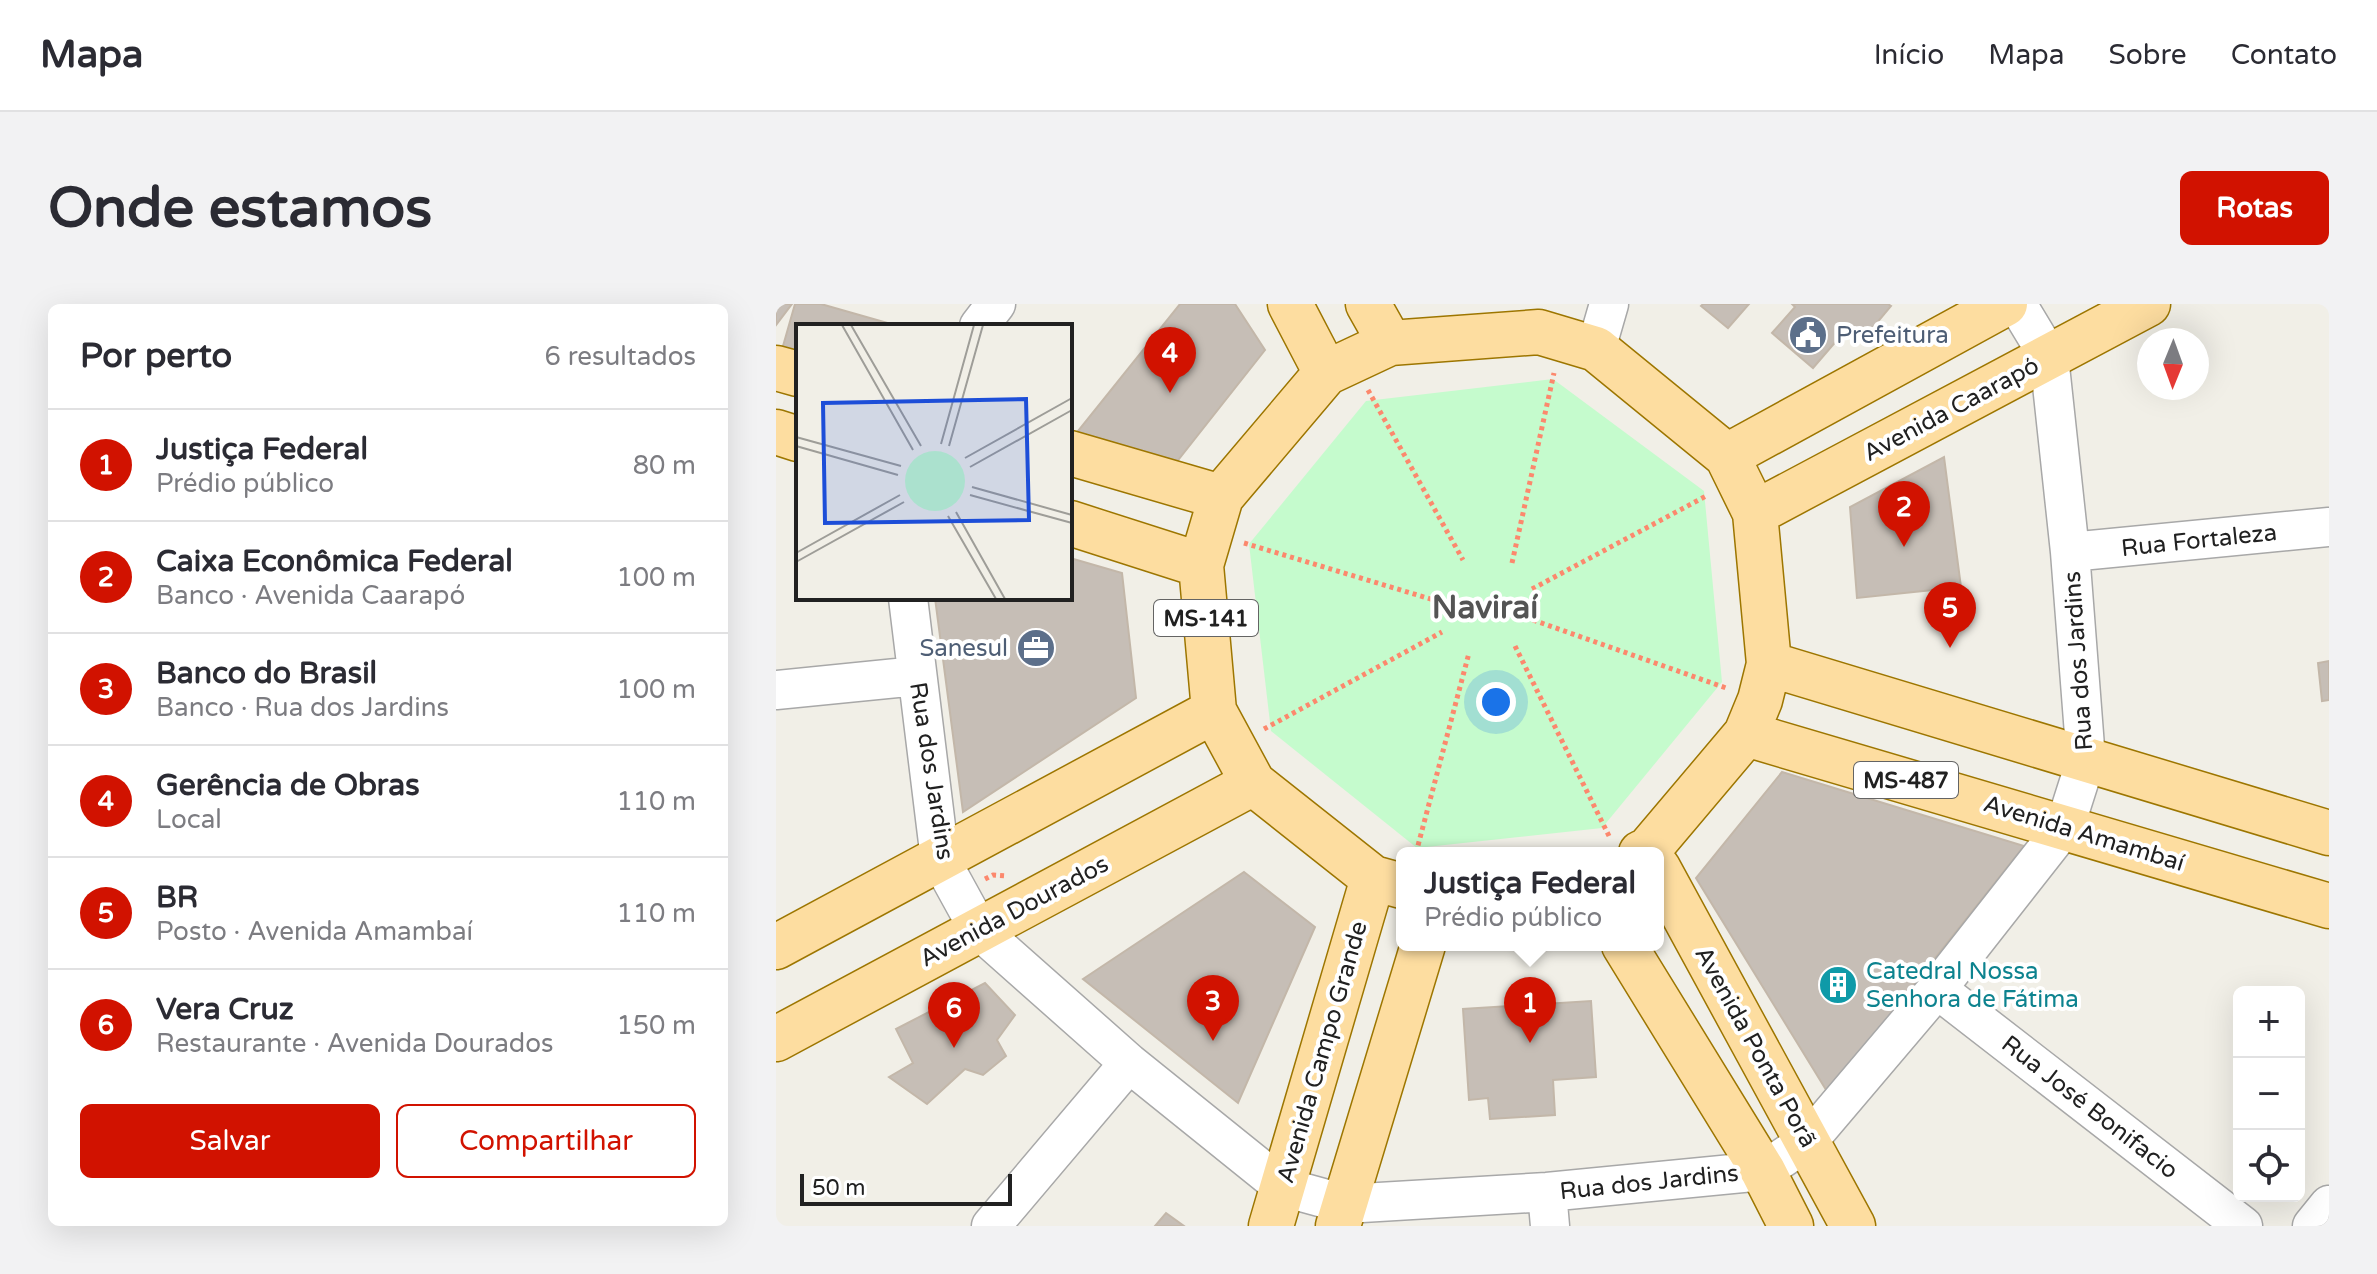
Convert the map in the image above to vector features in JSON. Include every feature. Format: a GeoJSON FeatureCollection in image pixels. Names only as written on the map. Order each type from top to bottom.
{"type":"FeatureCollection","features":[{"type":"Feature","properties":{"kind":"main road"},"geometry":{"type":"LineString","coordinates":[[1290,304],[1356,359],[1561,331],[1740,482],[1758,699],[1646,847]]}},
{"type":"Feature","properties":{"kind":"main road"},"geometry":{"type":"LineString","coordinates":[[1211,531],[1356,359],[1368,304]]}},
{"type":"Feature","properties":{"kind":"main road"},"geometry":{"type":"LineString","coordinates":[[1740,482],[2005,304]]}},
{"type":"Feature","properties":{"kind":"main road","name":"Avenida Caarapó"},"geometry":{"type":"LineString","coordinates":[[1740,482],[2049,357],[2148,304]]}},
{"type":"Feature","properties":{"kind":"main road"},"geometry":{"type":"LineString","coordinates":[[776,368],[796,373]]}},
{"type":"Feature","properties":{"kind":"main road"},"geometry":{"type":"LineString","coordinates":[[776,432],[796,438]]}},
{"type":"Feature","properties":{"kind":"main road"},"geometry":{"type":"LineString","coordinates":[[1072,454],[1211,531]]}},
{"type":"Feature","properties":{"kind":"main road"},"geometry":{"type":"LineString","coordinates":[[1072,523],[1211,531]]}},
{"type":"Feature","properties":{"kind":"main road","name":"MS-141"},"geometry":{"type":"LineString","coordinates":[[1211,531],[1233,747]]}},
{"type":"Feature","properties":{"kind":"main road"},"geometry":{"type":"LineString","coordinates":[[1758,699],[2086,760],[2329,833]]}},
{"type":"Feature","properties":{"kind":"main road","name":"Avenida Amambaí"},"geometry":{"type":"LineString","coordinates":[[1758,699],[2065,826],[2329,906]]}},
{"type":"Feature","properties":{"kind":"main road"},"geometry":{"type":"LineString","coordinates":[[776,947],[940,859],[1233,747],[1388,882]]}},
{"type":"Feature","properties":{"kind":"main road","name":"Avenida Dourados"},"geometry":{"type":"LineString","coordinates":[[776,1039],[979,930],[1233,747]]}},
{"type":"Feature","properties":{"kind":"main road","name":"Avenida Campo Grande"},"geometry":{"type":"LineString","coordinates":[[1277,1207],[1388,882]]}},
{"type":"Feature","properties":{"kind":"main road","name":"Avenida Ponta Porã"},"geometry":{"type":"LineString","coordinates":[[1664,893],[1808,1141],[1853,1226]]}},
{"type":"Feature","properties":{"kind":"main road"},"geometry":{"type":"LineString","coordinates":[[1342,1215],[1421,951]]}},
{"type":"Feature","properties":{"kind":"main road"},"geometry":{"type":"LineString","coordinates":[[1628,951],[1763,1171],[1791,1226]]}},
{"type":"Feature","properties":{"kind":"street"},"geometry":{"type":"LineString","coordinates":[[981,324],[996,304]]}},
{"type":"Feature","properties":{"kind":"street"},"geometry":{"type":"LineString","coordinates":[[1561,331],[1609,304]]}},
{"type":"Feature","properties":{"kind":"street","name":"Rua dos Jardins"},"geometry":{"type":"LineString","coordinates":[[908,600],[940,859],[979,930],[1129,1063],[1277,1207],[1342,1215],[1548,1209],[1763,1171],[1808,1141],[1937,989],[2065,826],[2086,760],[2070,552],[2049,357],[2017,304]]}},
{"type":"Feature","properties":{"kind":"street","name":"Rua Fortaleza"},"geometry":{"type":"LineString","coordinates":[[2070,552],[2329,527]]}},
{"type":"Feature","properties":{"kind":"street"},"geometry":{"type":"LineString","coordinates":[[776,690],[917,676]]}},
{"type":"Feature","properties":{"kind":"street","name":"Rua José Bonifacio"},"geometry":{"type":"LineString","coordinates":[[1937,989],[2243,1226]]}},
{"type":"Feature","properties":{"kind":"street"},"geometry":{"type":"LineString","coordinates":[[991,1226],[1129,1063]]}},
{"type":"Feature","properties":{"kind":"street"},"geometry":{"type":"LineString","coordinates":[[2312,1226],[2329,1205]]}},
{"type":"Feature","properties":{"kind":"path"},"geometry":{"type":"LineString","coordinates":[[1512,563],[1561,331]]}},
{"type":"Feature","properties":{"kind":"path"},"geometry":{"type":"LineString","coordinates":[[1356,359],[1463,560]]}},
{"type":"Feature","properties":{"kind":"path"},"geometry":{"type":"LineString","coordinates":[[1532,589],[1740,482]]}},
{"type":"Feature","properties":{"kind":"path"},"geometry":{"type":"LineString","coordinates":[[1211,531],[1434,600]]}},
{"type":"Feature","properties":{"kind":"path"},"geometry":{"type":"LineString","coordinates":[[1533,620],[1758,699]]}},
{"type":"Feature","properties":{"kind":"path"},"geometry":{"type":"LineString","coordinates":[[1233,747],[1442,632]]}},
{"type":"Feature","properties":{"kind":"path"},"geometry":{"type":"LineString","coordinates":[[1515,646],[1637,847]]}},
{"type":"Feature","properties":{"kind":"path"},"geometry":{"type":"LineString","coordinates":[[1418,847],[1469,653]]}},
{"type":"Feature","properties":{"kind":"green space"},"geometry":{"type":"Polygon","coordinates":[[[1553,379],[1704,491],[1722,682],[1602,828],[1416,847],[1271,731],[1249,544],[1366,401],[1553,379]]]}},
{"type":"Feature","properties":{"kind":"building"},"geometry":{"type":"Polygon","coordinates":[[[776,304],[792,304],[776,325],[776,304]]]}},
{"type":"Feature","properties":{"kind":"building"},"geometry":{"type":"Polygon","coordinates":[[[795,304],[821,304],[891,324],[796,324],[796,365],[779,360],[795,304]]]}},
{"type":"Feature","properties":{"kind":"building"},"geometry":{"type":"Polygon","coordinates":[[[1180,304],[1235,304],[1265,350],[1171,469],[1074,436],[1180,304]]]}},
{"type":"Feature","properties":{"kind":"building"},"geometry":{"type":"Polygon","coordinates":[[[1749,304],[1728,328],[1701,306],[1749,304]]]}},
{"type":"Feature","properties":{"kind":"building","name":"Prefeitura"},"geometry":{"type":"Polygon","coordinates":[[[1792,304],[1891,306],[1865,337],[1850,325],[1813,368],[1772,333],[1795,307],[1792,304]]]}},
{"type":"Feature","properties":{"kind":"building"},"geometry":{"type":"Polygon","coordinates":[[[1944,457],[1961,587],[1857,598],[1850,507],[1944,457]]]}},
{"type":"Feature","properties":{"kind":"building","name":"Sanesul"},"geometry":{"type":"Polygon","coordinates":[[[1072,559],[1122,573],[1136,698],[963,812],[935,600],[1072,600],[1072,559]]]}},
{"type":"Feature","properties":{"kind":"building"},"geometry":{"type":"Polygon","coordinates":[[[2329,661],[2329,700],[2322,701],[2318,663],[2329,661]]]}},
{"type":"Feature","properties":{"kind":"building","name":"Catedral Nossa Senhora de Fátima"},"geometry":{"type":"Polygon","coordinates":[[[1782,772],[2024,846],[1828,1093],[1696,878],[1782,772]]]}},
{"type":"Feature","properties":{"kind":"building"},"geometry":{"type":"Polygon","coordinates":[[[1244,872],[1315,927],[1238,1103],[1083,979],[1244,872]]]}},
{"type":"Feature","properties":{"kind":"building"},"geometry":{"type":"Polygon","coordinates":[[[985,983],[1015,1015],[997,1040],[1006,1056],[983,1075],[965,1069],[927,1104],[889,1077],[913,1063],[896,1029],[985,983]]]}},
{"type":"Feature","properties":{"kind":"building"},"geometry":{"type":"Polygon","coordinates":[[[1591,1001],[1596,1077],[1553,1080],[1555,1115],[1490,1119],[1488,1098],[1469,1100],[1463,1009],[1591,1001]]]}},
{"type":"Feature","properties":{"kind":"building"},"geometry":{"type":"Polygon","coordinates":[[[1166,1213],[1184,1226],[1155,1226],[1166,1213]]]}},
{"type":"Feature","properties":{"kind":"place","name":"Prefeitura"},"geometry":{"type":"Point","coordinates":[1808,335]}},
{"type":"Feature","properties":{"kind":"place","name":"Gerência de Obras"},"geometry":{"type":"Point","coordinates":[1170,393]}},
{"type":"Feature","properties":{"kind":"place","name":"Caixa Econômica Federal"},"geometry":{"type":"Point","coordinates":[1904,547]}},
{"type":"Feature","properties":{"kind":"place","name":"Sanesul"},"geometry":{"type":"Point","coordinates":[1036,648]}},
{"type":"Feature","properties":{"kind":"place","name":"BR"},"geometry":{"type":"Point","coordinates":[1950,648]}},
{"type":"Feature","properties":{"kind":"place","name":"Catedral Nossa Senhora de Fátima"},"geometry":{"type":"Point","coordinates":[1838,985]}},
{"type":"Feature","properties":{"kind":"place","name":"Banco do Brasil"},"geometry":{"type":"Point","coordinates":[1213,1041]}},
{"type":"Feature","properties":{"kind":"place","name":"Justiça Federal"},"geometry":{"type":"Point","coordinates":[1530,1043]}},
{"type":"Feature","properties":{"kind":"place","name":"Vera Cruz"},"geometry":{"type":"Point","coordinates":[954,1048]}},
{"type":"Feature","properties":{"kind":"district","name":"Naviraí"},"geometry":{"type":"Point","coordinates":[1485,607]}}]}
